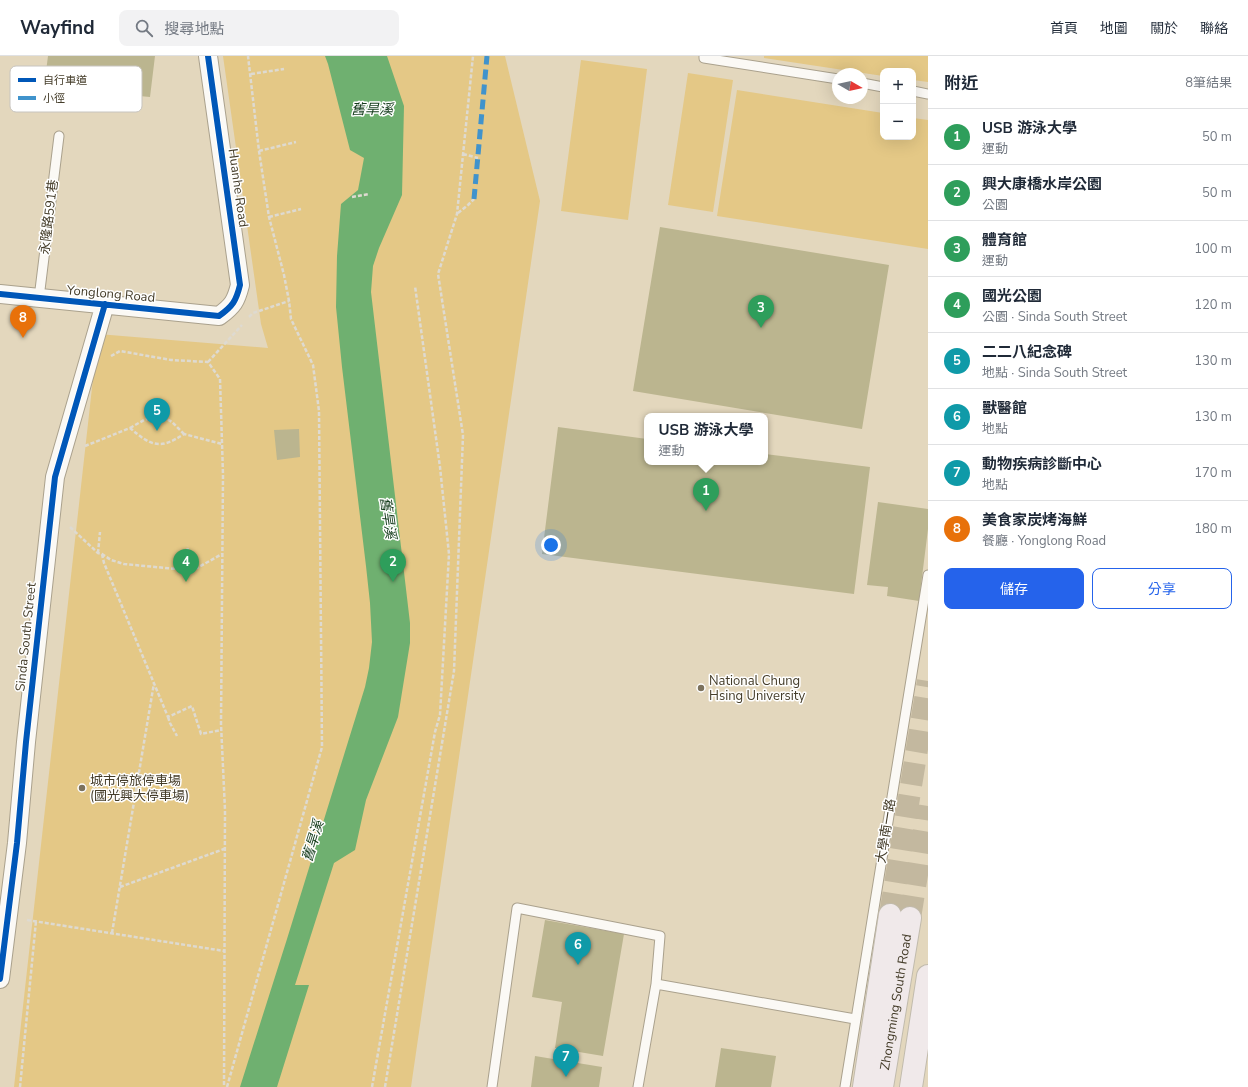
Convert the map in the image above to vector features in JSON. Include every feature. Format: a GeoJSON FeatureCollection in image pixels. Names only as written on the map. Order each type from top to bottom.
{"type":"FeatureCollection","features":[{"type":"Feature","properties":{"kind":"main road","name":"Zhongming South Road"},"geometry":{"type":"LineString","coordinates":[[864,1087],[900,916],[882,1087]]}},
{"type":"Feature","properties":{"kind":"main road"},"geometry":{"type":"LineString","coordinates":[[911,1087],[928,976]]}},
{"type":"Feature","properties":{"kind":"street","name":"Huanhe Road"},"geometry":{"type":"LineString","coordinates":[[208,56],[240,285],[238,296],[233,305],[220,316]]}},
{"type":"Feature","properties":{"kind":"street","name":"Yonglong Road"},"geometry":{"type":"LineString","coordinates":[[0,294],[220,316]]}},
{"type":"Feature","properties":{"kind":"street","name":"Sinda South Street"},"geometry":{"type":"LineString","coordinates":[[0,979],[10,922],[26,742],[54,477],[105,304]]}},
{"type":"Feature","properties":{"kind":"lane"},"geometry":{"type":"LineString","coordinates":[[704,56],[704,58],[832,78]]}},
{"type":"Feature","properties":{"kind":"lane"},"geometry":{"type":"LineString","coordinates":[[868,84],[880,86]]}},
{"type":"Feature","properties":{"kind":"lane"},"geometry":{"type":"LineString","coordinates":[[916,92],[928,94]]}},
{"type":"Feature","properties":{"kind":"lane","name":"永隆路591巷"},"geometry":{"type":"LineString","coordinates":[[39,298],[59,136]]}},
{"type":"Feature","properties":{"kind":"lane","name":"大學南一路"},"geometry":{"type":"LineString","coordinates":[[845,1087],[928,575]]}},
{"type":"Feature","properties":{"kind":"lane"},"geometry":{"type":"LineString","coordinates":[[492,1087],[517,908],[660,936],[656,984],[638,1087]]}},
{"type":"Feature","properties":{"kind":"lane"},"geometry":{"type":"LineString","coordinates":[[656,984],[856,1018]]}},
{"type":"Feature","properties":{"kind":"path"},"geometry":{"type":"LineString","coordinates":[[227,1087],[322,747],[319,411],[314,365],[291,319],[284,275],[269,217],[259,151],[248,56]]}},
{"type":"Feature","properties":{"kind":"path"},"geometry":{"type":"LineString","coordinates":[[385,1087],[454,671],[463,435],[438,274],[457,214],[473,56]]}},
{"type":"Feature","properties":{"kind":"path"},"geometry":{"type":"LineString","coordinates":[[251,74],[284,69]]}},
{"type":"Feature","properties":{"kind":"path"},"geometry":{"type":"LineString","coordinates":[[259,151],[296,142]]}},
{"type":"Feature","properties":{"kind":"path"},"geometry":{"type":"LineString","coordinates":[[463,154],[478,158]]}},
{"type":"Feature","properties":{"kind":"path"},"geometry":{"type":"LineString","coordinates":[[352,198],[369,194]]}},
{"type":"Feature","properties":{"kind":"path"},"geometry":{"type":"LineString","coordinates":[[457,214],[468,206],[474,199]]}},
{"type":"Feature","properties":{"kind":"path"},"geometry":{"type":"LineString","coordinates":[[269,217],[301,209]]}},
{"type":"Feature","properties":{"kind":"path"},"geometry":{"type":"LineString","coordinates":[[372,1087],[435,732],[440,715],[449,554],[440,466],[415,286]]}},
{"type":"Feature","properties":{"kind":"path"},"geometry":{"type":"LineString","coordinates":[[248,318],[253,313],[289,300]]}},
{"type":"Feature","properties":{"kind":"path"},"geometry":{"type":"LineString","coordinates":[[208,362],[243,324]]}},
{"type":"Feature","properties":{"kind":"path"},"geometry":{"type":"LineString","coordinates":[[106,360],[120,351],[171,360],[208,362]]}},
{"type":"Feature","properties":{"kind":"path"},"geometry":{"type":"LineString","coordinates":[[208,362],[220,379],[222,444],[221,730],[225,810],[224,1087]]}},
{"type":"Feature","properties":{"kind":"path"},"geometry":{"type":"LineString","coordinates":[[79,447],[130,428],[144,420],[160,415],[172,422],[184,434],[222,444]]}},
{"type":"Feature","properties":{"kind":"path"},"geometry":{"type":"LineString","coordinates":[[130,428],[140,437],[154,444],[164,444],[173,441],[184,434]]}},
{"type":"Feature","properties":{"kind":"path"},"geometry":{"type":"LineString","coordinates":[[70,527],[100,553],[111,560],[124,564],[185,570],[197,568],[222,553]]}},
{"type":"Feature","properties":{"kind":"path"},"geometry":{"type":"LineString","coordinates":[[100,532],[100,553],[170,723],[177,736]]}},
{"type":"Feature","properties":{"kind":"path"},"geometry":{"type":"LineString","coordinates":[[185,570],[188,546]]}},
{"type":"Feature","properties":{"kind":"path"},"geometry":{"type":"LineString","coordinates":[[112,933],[154,683]]}},
{"type":"Feature","properties":{"kind":"path"},"geometry":{"type":"LineString","coordinates":[[168,716],[192,706],[201,734],[221,730]]}},
{"type":"Feature","properties":{"kind":"path"},"geometry":{"type":"LineString","coordinates":[[120,887],[224,849]]}},
{"type":"Feature","properties":{"kind":"path"},"geometry":{"type":"LineString","coordinates":[[10,922],[36,921],[224,951]]}},
{"type":"Feature","properties":{"kind":"path"},"geometry":{"type":"LineString","coordinates":[[20,1087],[36,921]]}},
{"type":"Feature","properties":{"kind":"shaded area"},"geometry":{"type":"Polygon","coordinates":[[[223,56],[505,56],[540,201],[411,1087],[14,1087],[98,334],[268,348],[261,324],[223,56]]]}},
{"type":"Feature","properties":{"kind":"shaded area"},"geometry":{"type":"Polygon","coordinates":[[[764,56],[928,56],[928,82],[916,80],[916,68],[880,68],[880,76],[868,74],[868,68],[832,68],[764,58],[764,56]]]}},
{"type":"Feature","properties":{"kind":"shaded area"},"geometry":{"type":"Polygon","coordinates":[[[581,60],[647,69],[628,220],[561,211],[581,60]]]}},
{"type":"Feature","properties":{"kind":"shaded area"},"geometry":{"type":"Polygon","coordinates":[[[688,73],[733,80],[713,212],[668,205],[688,73]]]}},
{"type":"Feature","properties":{"kind":"shaded area"},"geometry":{"type":"Polygon","coordinates":[[[737,90],[880,113],[880,140],[916,140],[916,118],[928,120],[928,249],[717,216],[737,90]]]}},
{"type":"Feature","properties":{"kind":"water","name":"舊旱溪"},"geometry":{"type":"Polygon","coordinates":[[[325,56],[387,56],[404,106],[402,195],[379,248],[373,266],[371,292],[410,623],[410,643],[398,717],[366,800],[355,850],[334,863],[295,985],[309,985],[277,1087],[240,1087],[365,687],[372,642],[370,603],[336,307],[337,256],[341,204],[358,190],[364,158],[350,150],[325,56]]]}},
{"type":"Feature","properties":{"kind":"building"},"geometry":{"type":"Polygon","coordinates":[[[48,56],[155,56],[150,97],[142,96],[142,66],[47,66],[48,56]]]}},
{"type":"Feature","properties":{"kind":"building"},"geometry":{"type":"Polygon","coordinates":[[[660,227],[889,265],[862,429],[633,391],[660,227]]]}},
{"type":"Feature","properties":{"kind":"building"},"geometry":{"type":"Polygon","coordinates":[[[558,427],[644,439],[644,465],[768,465],[768,454],[870,467],[854,594],[542,554],[558,427]]]}},
{"type":"Feature","properties":{"kind":"building"},"geometry":{"type":"Polygon","coordinates":[[[299,429],[300,457],[277,460],[274,430],[299,429]]]}},
{"type":"Feature","properties":{"kind":"building"},"geometry":{"type":"Polygon","coordinates":[[[878,502],[928,509],[928,529],[919,601],[887,596],[888,587],[867,585],[878,502]]]}},
{"type":"Feature","properties":{"kind":"building"},"geometry":{"type":"Polygon","coordinates":[[[545,920],[624,934],[603,1056],[555,1048],[562,1002],[532,997],[545,920]]]}},
{"type":"Feature","properties":{"kind":"building"},"geometry":{"type":"Polygon","coordinates":[[[721,1048],[776,1056],[771,1087],[715,1087],[721,1048]]]}},
{"type":"Feature","properties":{"kind":"building"},"geometry":{"type":"Polygon","coordinates":[[[535,1056],[602,1067],[599,1087],[531,1087],[535,1056]]]}},
{"type":"Feature","properties":{"kind":"tunnel"},"geometry":{"type":"LineString","coordinates":[[890,915],[928,681]]}},
{"type":"Feature","properties":{"kind":"tunnel"},"geometry":{"type":"LineString","coordinates":[[910,918],[928,806]]}},
{"type":"Feature","properties":{"kind":"marked path"},"geometry":{"type":"LineString","coordinates":[[474,199],[487,56]]}},
{"type":"Feature","properties":{"kind":"cycle path"},"geometry":{"type":"LineString","coordinates":[[0,294],[219,316],[231,306],[240,285],[208,56]]}},
{"type":"Feature","properties":{"kind":"cycle path"},"geometry":{"type":"LineString","coordinates":[[0,979],[17,843],[26,742],[55,477],[105,304]]}},
{"type":"Feature","properties":{"kind":"place","name":"體育館"},"geometry":{"type":"Point","coordinates":[761,328]}},
{"type":"Feature","properties":{"kind":"place","name":"美食家炭烤海鮮"},"geometry":{"type":"Point","coordinates":[23,338]}},
{"type":"Feature","properties":{"kind":"place","name":"二二八紀念碑"},"geometry":{"type":"Point","coordinates":[157,431]}},
{"type":"Feature","properties":{"kind":"place","name":"USB 游泳大學"},"geometry":{"type":"Point","coordinates":[706,511]}},
{"type":"Feature","properties":{"kind":"place","name":"國光公園"},"geometry":{"type":"Point","coordinates":[186,582]}},
{"type":"Feature","properties":{"kind":"place","name":"興大康橋水岸公園"},"geometry":{"type":"Point","coordinates":[393,582]}},
{"type":"Feature","properties":{"kind":"place","name":"National Chung Hsing University"},"geometry":{"type":"Point","coordinates":[701,688]}},
{"type":"Feature","properties":{"kind":"place","name":"城市停旅停車場 (國光興大停車場)"},"geometry":{"type":"Point","coordinates":[82,788]}},
{"type":"Feature","properties":{"kind":"place","name":"獸醫館"},"geometry":{"type":"Point","coordinates":[578,965]}},
{"type":"Feature","properties":{"kind":"place","name":"動物疾病診斷中心"},"geometry":{"type":"Point","coordinates":[566,1077]}}]}
